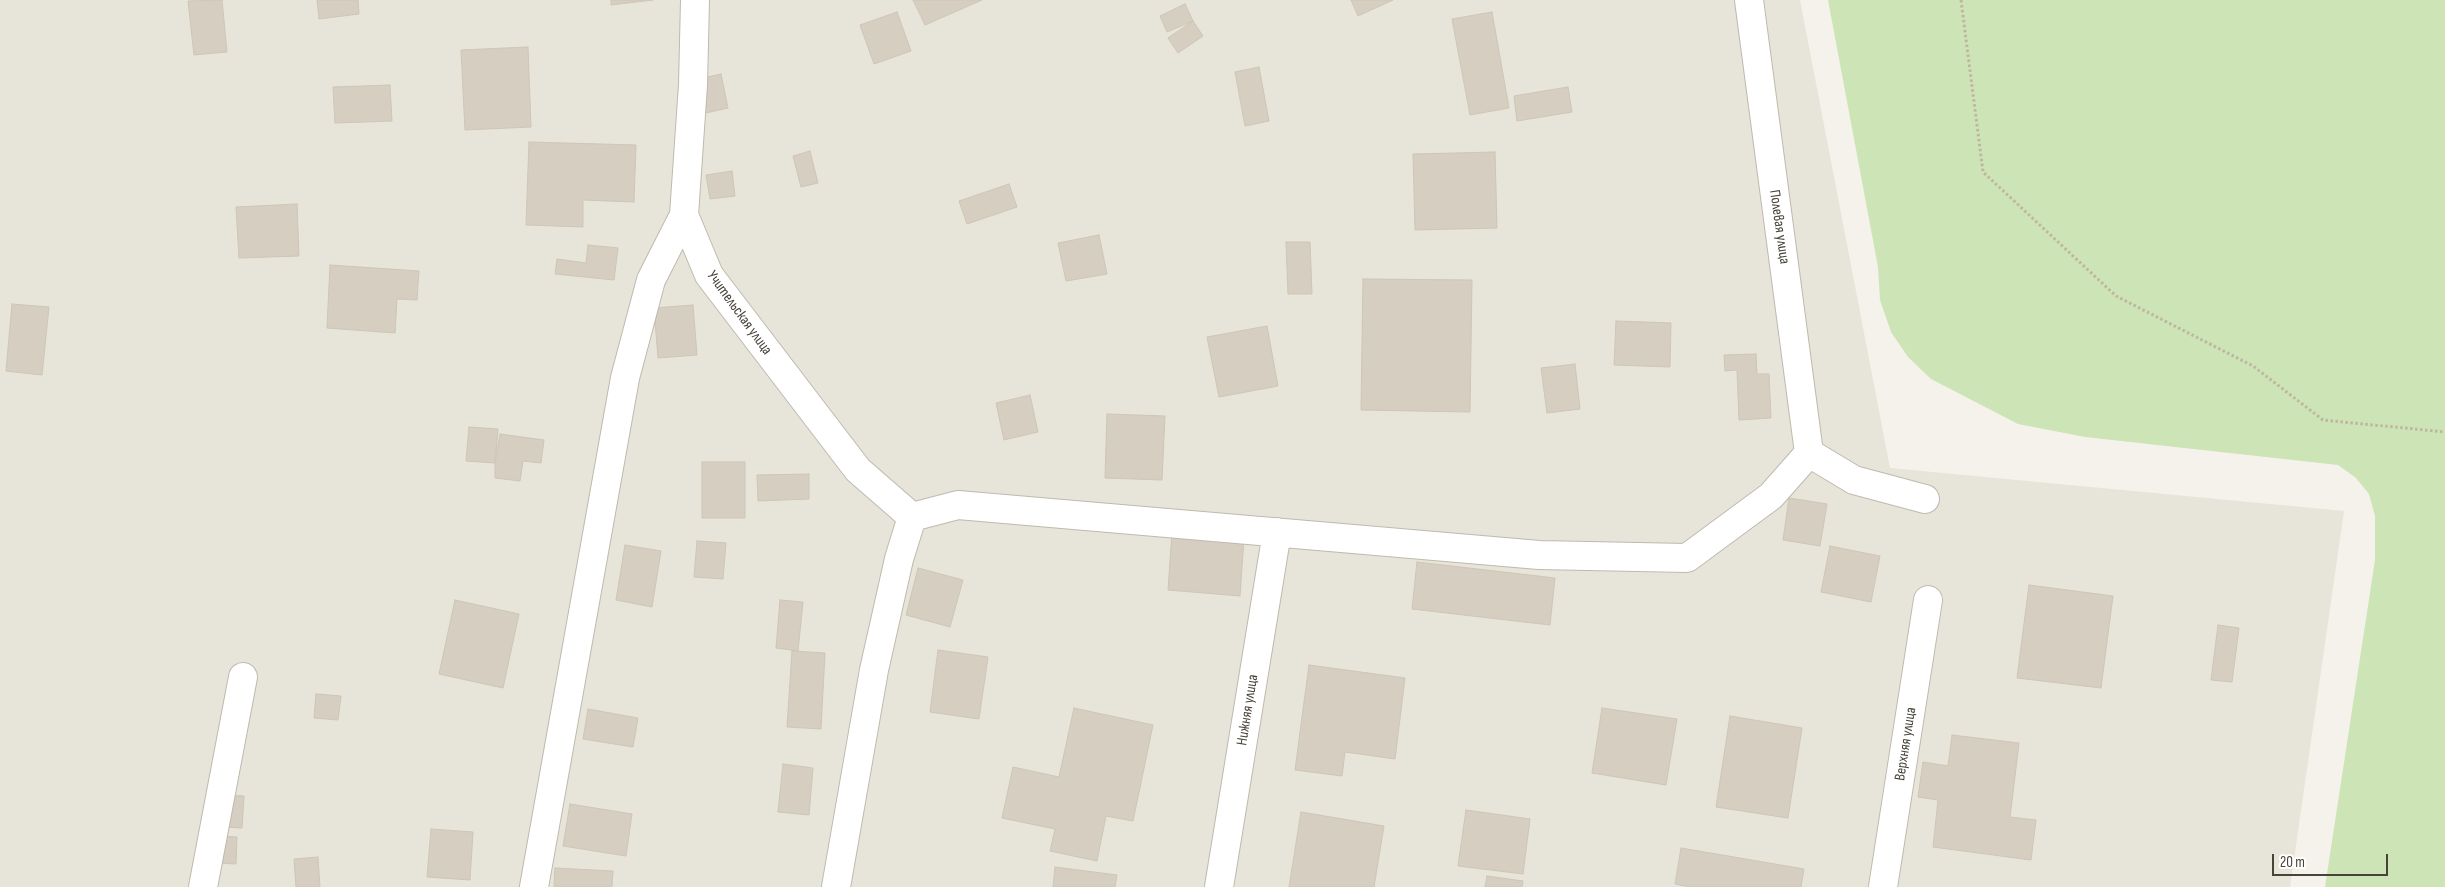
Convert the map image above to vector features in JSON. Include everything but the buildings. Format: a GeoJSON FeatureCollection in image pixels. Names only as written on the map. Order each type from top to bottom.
{"type":"FeatureCollection","features":[{"type":"Feature","properties":{"kind":"street","name":"Учительская улица"},"geometry":{"type":"LineString","coordinates":[[695,0],[693,85],[684,215],[709,274],[800,396],[858,470],[912,517]]}},
{"type":"Feature","properties":{"kind":"street","name":"Полевая улица"},"geometry":{"type":"LineString","coordinates":[[1749,0],[1810,453]]}},
{"type":"Feature","properties":{"kind":"street"},"geometry":{"type":"LineString","coordinates":[[534,887],[625,378],[651,280],[684,215]]}},
{"type":"Feature","properties":{"kind":"street"},"geometry":{"type":"LineString","coordinates":[[836,887],[874,670],[899,559],[912,517],[958,505],[1539,555],[1687,558],[1771,496],[1810,453],[1854,480],[1925,499]]}},
{"type":"Feature","properties":{"kind":"street","name":"Нижняя улица"},"geometry":{"type":"LineString","coordinates":[[1219,887],[1277,532]]}},
{"type":"Feature","properties":{"kind":"street","name":"Верхняя улица"},"geometry":{"type":"LineString","coordinates":[[1883,887],[1928,600]]}},
{"type":"Feature","properties":{"kind":"street"},"geometry":{"type":"LineString","coordinates":[[204,887],[243,677]]}},
{"type":"Feature","properties":{"kind":"path"},"geometry":{"type":"LineString","coordinates":[[1961,0],[1983,172],[2116,296],[2253,366],[2323,420],[2445,432]]}},
{"type":"Feature","properties":{"kind":"shaded area"},"geometry":{"type":"Polygon","coordinates":[[[0,0],[1800,0],[1890,468],[2344,511],[2290,887],[0,887],[0,0]]]}},
{"type":"Feature","properties":{"kind":"green space"},"geometry":{"type":"Polygon","coordinates":[[[1828,0],[2445,0],[2445,887],[2325,887],[2375,560],[2375,516],[2369,494],[2356,478],[2338,465],[2085,437],[2018,424],[1931,379],[1908,357],[1891,332],[1880,300],[1878,267],[1828,0]]]}}]}
